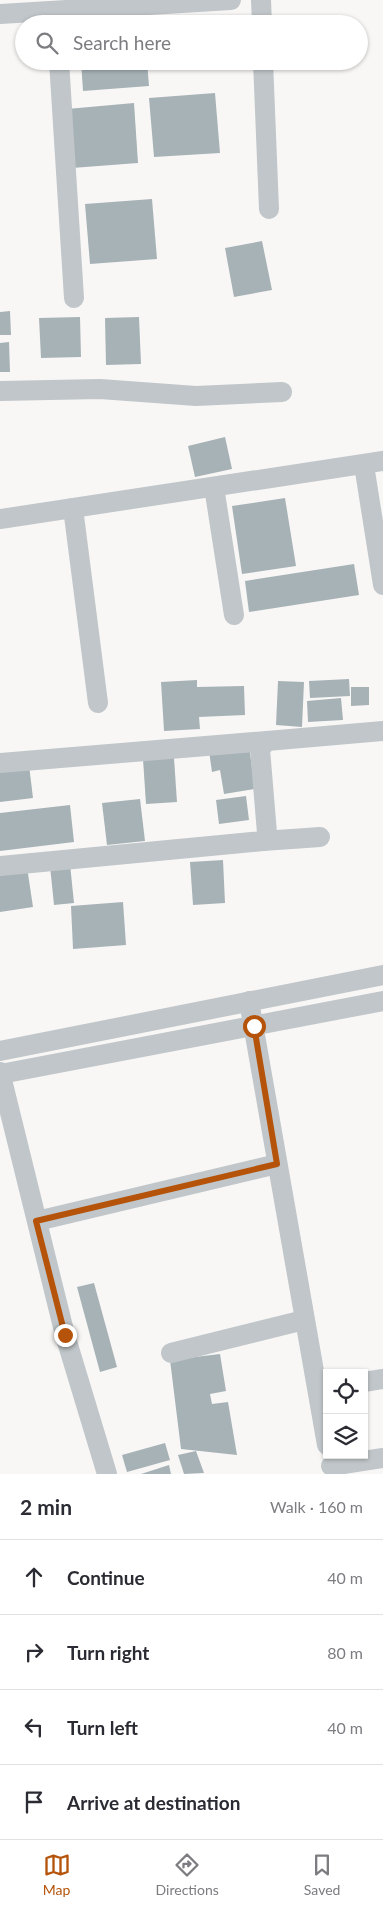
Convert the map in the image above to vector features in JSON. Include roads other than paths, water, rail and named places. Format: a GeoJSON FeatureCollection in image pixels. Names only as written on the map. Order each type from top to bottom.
{"type":"FeatureCollection","features":[{"type":"Feature","properties":{"kind":"street"},"geometry":{"type":"LineString","coordinates":[[67,15],[130,3],[231,0]]}},
{"type":"Feature","properties":{"kind":"street"},"geometry":{"type":"LineString","coordinates":[[261,0],[262,15]]}},
{"type":"Feature","properties":{"kind":"street"},"geometry":{"type":"LineString","coordinates":[[0,14],[19,15]]}},
{"type":"Feature","properties":{"kind":"street"},"geometry":{"type":"LineString","coordinates":[[60,70],[74,298]]}},
{"type":"Feature","properties":{"kind":"street"},"geometry":{"type":"LineString","coordinates":[[263,70],[269,209]]}},
{"type":"Feature","properties":{"kind":"street"},"geometry":{"type":"LineString","coordinates":[[0,391],[100,390],[196,396],[282,392]]}},
{"type":"Feature","properties":{"kind":"street"},"geometry":{"type":"LineString","coordinates":[[0,519],[374,463],[383,585]]}},
{"type":"Feature","properties":{"kind":"street"},"geometry":{"type":"LineString","coordinates":[[214,487],[234,615]]}},
{"type":"Feature","properties":{"kind":"street"},"geometry":{"type":"LineString","coordinates":[[73,508],[98,703]]}},
{"type":"Feature","properties":{"kind":"street"},"geometry":{"type":"LineString","coordinates":[[0,763],[383,732]]}},
{"type":"Feature","properties":{"kind":"street"},"geometry":{"type":"LineString","coordinates":[[263,841],[267,833],[260,749],[267,741]]}},
{"type":"Feature","properties":{"kind":"street"},"geometry":{"type":"LineString","coordinates":[[0,866],[320,837]]}},
{"type":"Feature","properties":{"kind":"street"},"geometry":{"type":"LineString","coordinates":[[0,1051],[383,975]]}},
{"type":"Feature","properties":{"kind":"street"},"geometry":{"type":"LineString","coordinates":[[107,1474],[65,1335],[0,1073],[383,1001]]}},
{"type":"Feature","properties":{"kind":"street"},"geometry":{"type":"LineString","coordinates":[[249,1002],[304,1320],[322,1388],[324,1414]]}},
{"type":"Feature","properties":{"kind":"street"},"geometry":{"type":"LineString","coordinates":[[36,1221],[277,1164]]}},
{"type":"Feature","properties":{"kind":"street"},"geometry":{"type":"LineString","coordinates":[[171,1353],[304,1320]]}},
{"type":"Feature","properties":{"kind":"street"},"geometry":{"type":"LineString","coordinates":[[368,1381],[383,1379]]}},
{"type":"Feature","properties":{"kind":"street"},"geometry":{"type":"LineString","coordinates":[[330,1465],[383,1458]]}}]}
